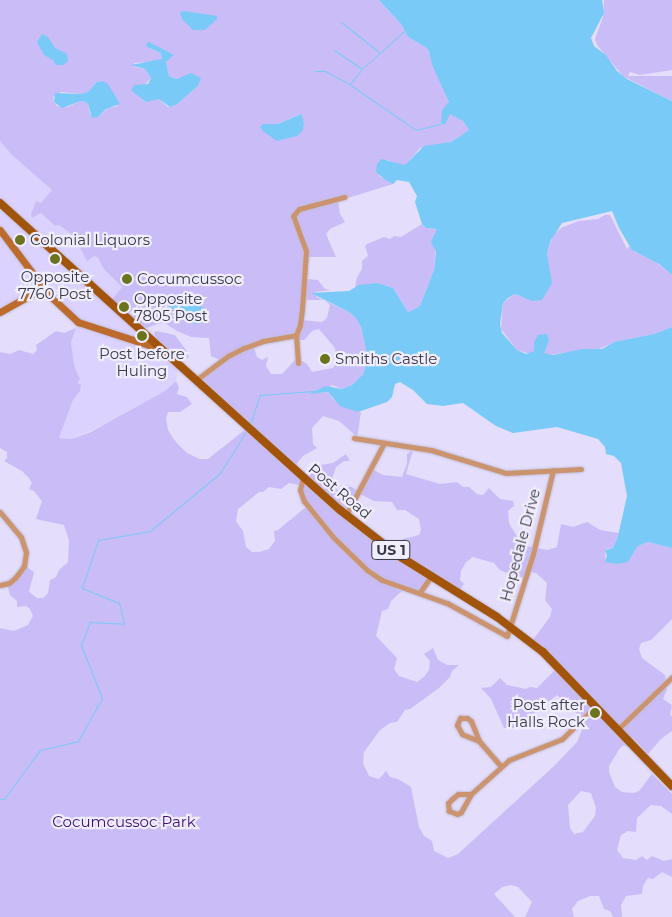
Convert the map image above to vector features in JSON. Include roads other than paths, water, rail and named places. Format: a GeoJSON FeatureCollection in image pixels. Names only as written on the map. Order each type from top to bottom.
{"type":"FeatureCollection","features":[{"type":"Feature","properties":{"kind":"main road","name":"Post Road"},"geometry":{"type":"LineString","coordinates":[[0,203],[346,516],[431,576],[511,626],[556,663],[672,786]]}},
{"type":"Feature","properties":{"kind":"street"},"geometry":{"type":"LineString","coordinates":[[298,363],[296,335],[300,325],[306,256],[294,214],[299,209],[344,197]]}},
{"type":"Feature","properties":{"kind":"street"},"geometry":{"type":"LineString","coordinates":[[0,230],[43,288],[78,322],[96,330],[161,348]]}},
{"type":"Feature","properties":{"kind":"street"},"geometry":{"type":"LineString","coordinates":[[0,312],[43,288]]}},
{"type":"Feature","properties":{"kind":"street"},"geometry":{"type":"LineString","coordinates":[[196,380],[221,361],[244,348],[263,341],[296,335]]}},
{"type":"Feature","properties":{"kind":"street"},"geometry":{"type":"LineString","coordinates":[[354,438],[431,450],[506,473],[581,469]]}},
{"type":"Feature","properties":{"kind":"street"},"geometry":{"type":"LineString","coordinates":[[346,516],[384,443]]}},
{"type":"Feature","properties":{"kind":"street","name":"Hopedale Drive"},"geometry":{"type":"LineString","coordinates":[[511,626],[533,554],[553,470]]}},
{"type":"Feature","properties":{"kind":"street"},"geometry":{"type":"LineString","coordinates":[[303,478],[300,490],[304,501],[353,558],[382,580],[420,592],[452,606],[507,636],[511,626]]}},
{"type":"Feature","properties":{"kind":"street"},"geometry":{"type":"LineString","coordinates":[[0,512],[21,537],[26,552],[24,566],[16,577],[9,583],[0,585]]}},
{"type":"Feature","properties":{"kind":"street"},"geometry":{"type":"LineString","coordinates":[[420,592],[431,576]]}},
{"type":"Feature","properties":{"kind":"street"},"geometry":{"type":"LineString","coordinates":[[618,729],[672,677]]}},
{"type":"Feature","properties":{"kind":"street"},"geometry":{"type":"LineString","coordinates":[[470,794],[458,794],[448,803],[449,811],[457,814],[461,812],[470,794],[501,766],[509,760],[562,739],[596,706]]}},
{"type":"Feature","properties":{"kind":"street"},"geometry":{"type":"LineString","coordinates":[[479,741],[467,737],[458,729],[460,718],[467,718],[471,721],[479,741],[501,766]]}},
{"type":"Feature","properties":{"kind":"water"},"geometry":{"type":"Polygon","coordinates":[[[379,0],[602,0],[604,13],[591,38],[594,46],[606,55],[617,71],[627,79],[672,101],[672,275],[659,264],[632,250],[619,228],[612,211],[562,223],[551,240],[547,253],[552,283],[542,300],[532,301],[515,294],[508,298],[503,303],[500,324],[502,333],[517,350],[526,354],[534,351],[534,342],[538,335],[547,334],[549,341],[544,353],[553,355],[582,349],[602,349],[614,342],[654,334],[672,327],[672,548],[648,542],[638,546],[628,562],[617,564],[605,562],[607,555],[605,550],[613,548],[618,536],[627,496],[621,463],[614,456],[606,454],[605,447],[598,439],[557,427],[513,433],[496,426],[463,403],[443,406],[427,404],[413,390],[400,382],[395,384],[392,397],[387,402],[358,412],[340,406],[328,392],[309,394],[326,386],[342,389],[352,385],[363,374],[368,359],[361,327],[356,318],[349,312],[311,293],[349,291],[359,285],[378,283],[393,288],[408,312],[420,306],[434,270],[436,252],[431,242],[437,229],[426,228],[422,224],[415,202],[417,196],[409,182],[397,180],[393,184],[384,179],[376,172],[377,164],[381,159],[405,165],[424,146],[451,142],[469,130],[463,121],[450,114],[445,124],[441,124],[442,110],[449,102],[433,67],[427,48],[408,37],[401,24],[379,0]]]}},
{"type":"Feature","properties":{"kind":"water"},"geometry":{"type":"Polygon","coordinates":[[[180,12],[217,16],[217,19],[205,30],[193,30],[182,19],[180,12]]]}},
{"type":"Feature","properties":{"kind":"water"},"geometry":{"type":"Polygon","coordinates":[[[42,34],[48,37],[55,48],[67,54],[68,61],[63,65],[56,65],[53,60],[44,55],[37,42],[42,34]]]}},
{"type":"Feature","properties":{"kind":"water"},"geometry":{"type":"Polygon","coordinates":[[[149,42],[174,55],[166,62],[169,76],[177,79],[191,73],[201,78],[198,86],[177,104],[170,107],[159,99],[146,102],[131,90],[135,85],[148,84],[151,78],[145,69],[131,65],[162,59],[161,53],[147,47],[146,44],[149,42]]]}},
{"type":"Feature","properties":{"kind":"water"},"geometry":{"type":"Polygon","coordinates":[[[102,81],[108,84],[120,104],[106,109],[98,117],[92,118],[88,104],[85,102],[81,101],[62,108],[54,102],[55,93],[81,94],[88,92],[97,82],[102,81]]]}},
{"type":"Feature","properties":{"kind":"water"},"geometry":{"type":"Polygon","coordinates":[[[301,114],[304,122],[303,130],[297,136],[277,141],[260,127],[263,124],[278,124],[301,114]]]}},
{"type":"Feature","properties":{"kind":"water"},"geometry":{"type":"Polygon","coordinates":[[[196,302],[202,307],[207,316],[201,323],[195,324],[169,307],[171,303],[196,302]]]}},
{"type":"Feature","properties":{"kind":"waterway"},"geometry":{"type":"LineString","coordinates":[[341,22],[379,52]]}},
{"type":"Feature","properties":{"kind":"waterway"},"geometry":{"type":"LineString","coordinates":[[350,84],[362,69],[404,31]]}},
{"type":"Feature","properties":{"kind":"waterway"},"geometry":{"type":"LineString","coordinates":[[334,50],[362,69]]}},
{"type":"Feature","properties":{"kind":"waterway"},"geometry":{"type":"LineString","coordinates":[[315,71],[325,71],[349,84],[416,130],[440,124]]}},
{"type":"Feature","properties":{"kind":"waterway"},"geometry":{"type":"LineString","coordinates":[[250,425],[260,395],[314,391]]}},
{"type":"Feature","properties":{"kind":"waterway"},"geometry":{"type":"LineString","coordinates":[[0,799],[4,799],[40,750],[78,741],[102,698],[81,645],[90,622],[124,624],[119,603],[82,588],[98,540],[150,531],[220,473],[247,430]]}},
{"type":"Feature","properties":{"kind":"place","name":"Colonial Liquors"},"geometry":{"type":"Point","coordinates":[20,240]}},
{"type":"Feature","properties":{"kind":"place","name":"Opposite 7760 Post"},"geometry":{"type":"Point","coordinates":[55,259]}},
{"type":"Feature","properties":{"kind":"place","name":"Cocumcussoc"},"geometry":{"type":"Point","coordinates":[127,279]}},
{"type":"Feature","properties":{"kind":"place","name":"Opposite 7805 Post"},"geometry":{"type":"Point","coordinates":[124,307]}},
{"type":"Feature","properties":{"kind":"place","name":"Post before Huling"},"geometry":{"type":"Point","coordinates":[142,336]}},
{"type":"Feature","properties":{"kind":"place","name":"Smiths Castle"},"geometry":{"type":"Point","coordinates":[325,359]}},
{"type":"Feature","properties":{"kind":"place","name":"Post after Halls Rock"},"geometry":{"type":"Point","coordinates":[595,713]}},
{"type":"Feature","properties":{"kind":"park label","name":"Cocumcussoc Park"},"geometry":{"type":"Point","coordinates":[124,822]}}]}
